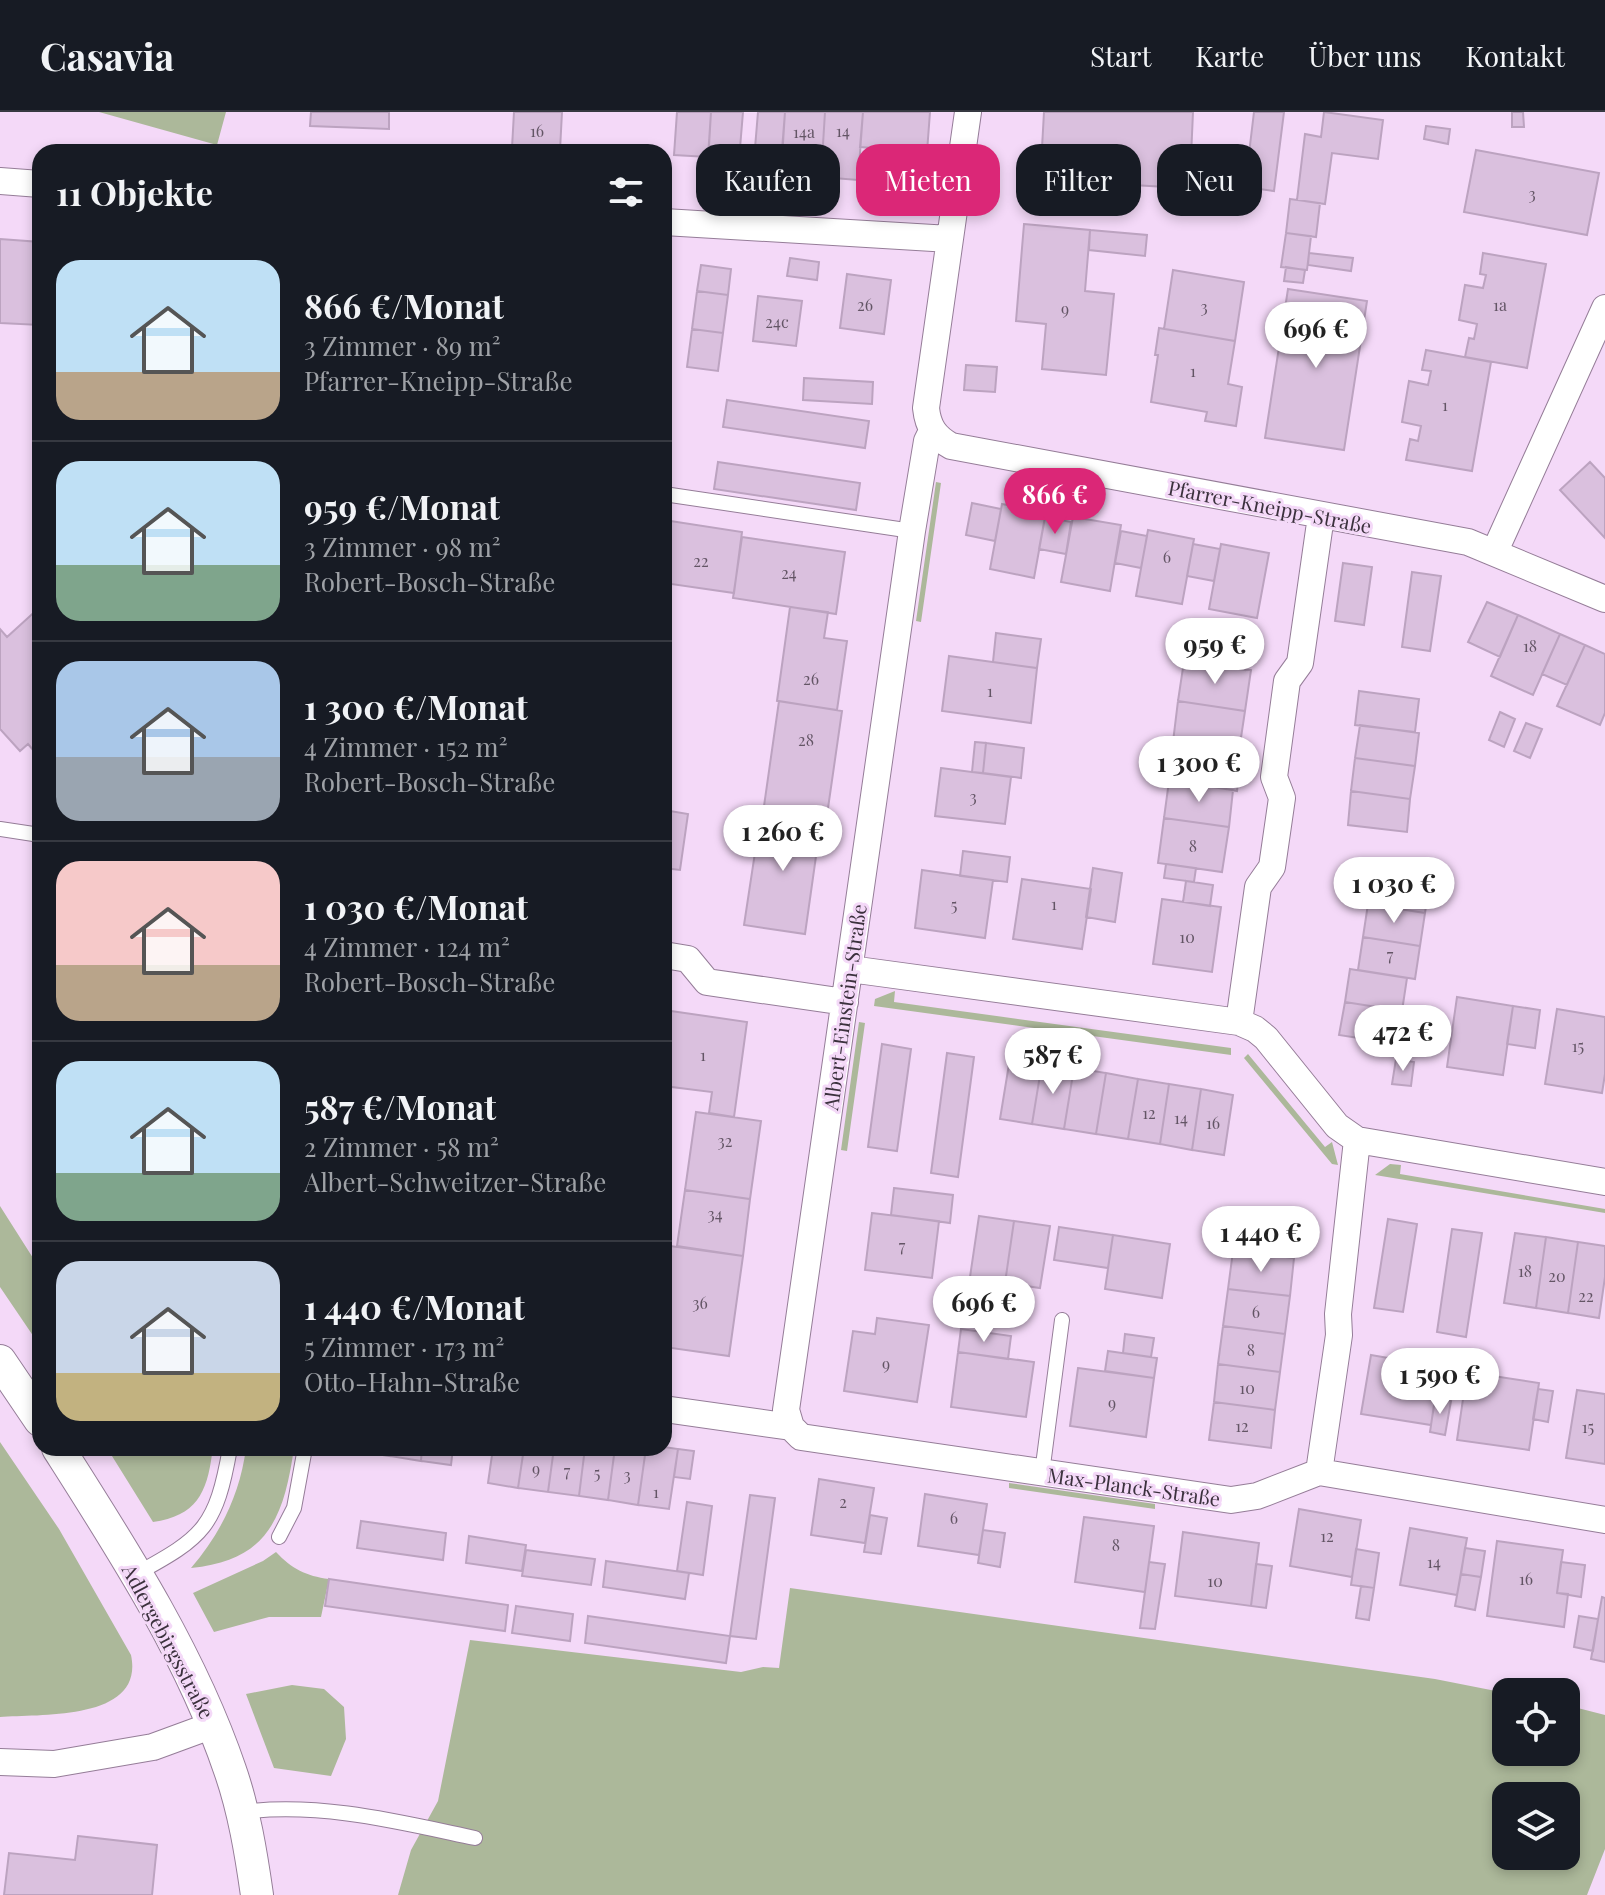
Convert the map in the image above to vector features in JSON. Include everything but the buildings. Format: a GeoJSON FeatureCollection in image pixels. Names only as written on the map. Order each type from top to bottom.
{"type":"FeatureCollection","features":[{"type":"Feature","properties":{"kind":"street","name":"Albert-Einstein-Straße"},"geometry":{"type":"LineString","coordinates":[[796,1432],[786,1410],[912,531],[927,441],[932,431],[926,408],[968,112]]}},
{"type":"Feature","properties":{"kind":"street"},"geometry":{"type":"LineString","coordinates":[[0,181],[32,183]]}},
{"type":"Feature","properties":{"kind":"street"},"geometry":{"type":"LineString","coordinates":[[672,222],[950,239]]}},
{"type":"Feature","properties":{"kind":"street"},"geometry":{"type":"LineString","coordinates":[[1495,551],[1605,308]]}},
{"type":"Feature","properties":{"kind":"street","name":"Pfarrer-Kneipp-Straße"},"geometry":{"type":"LineString","coordinates":[[932,431],[951,446],[1468,542],[1605,599]]}},
{"type":"Feature","properties":{"kind":"street"},"geometry":{"type":"LineString","coordinates":[[1239,1022],[1258,887],[1272,867],[1282,798],[1274,777],[1279,736],[1287,681],[1300,663],[1321,516]]}},
{"type":"Feature","properties":{"kind":"street"},"geometry":{"type":"LineString","coordinates":[[672,956],[688,959],[707,982],[845,1002]]}},
{"type":"Feature","properties":{"kind":"street"},"geometry":{"type":"LineString","coordinates":[[850,969],[1239,1022],[1266,1038],[1337,1126],[1357,1140],[1605,1182]]}},
{"type":"Feature","properties":{"kind":"street"},"geometry":{"type":"LineString","coordinates":[[1357,1140],[1338,1314],[1339,1335],[1319,1472],[1605,1520]]}},
{"type":"Feature","properties":{"kind":"street"},"geometry":{"type":"LineString","coordinates":[[0,1361],[32,1408]]}},
{"type":"Feature","properties":{"kind":"street","name":"Max-Planck-Straße"},"geometry":{"type":"LineString","coordinates":[[672,1410],[1042,1473],[1231,1500],[1257,1496],[1319,1472]]}},
{"type":"Feature","properties":{"kind":"street","name":"Adlergebirgsstraße"},"geometry":{"type":"LineString","coordinates":[[63,1456],[178,1649],[213,1725],[242,1812],[257,1895]]}},
{"type":"Feature","properties":{"kind":"street"},"geometry":{"type":"LineString","coordinates":[[0,1762],[54,1764],[153,1747],[213,1725]]}},
{"type":"Feature","properties":{"kind":"lane"},"geometry":{"type":"LineString","coordinates":[[672,495],[912,531]]}},
{"type":"Feature","properties":{"kind":"lane"},"geometry":{"type":"LineString","coordinates":[[0,829],[32,834]]}},
{"type":"Feature","properties":{"kind":"lane"},"geometry":{"type":"LineString","coordinates":[[1042,1473],[1062,1320]]}},
{"type":"Feature","properties":{"kind":"lane"},"geometry":{"type":"LineString","coordinates":[[135,1574],[194,1540],[213,1514],[228,1456]]}},
{"type":"Feature","properties":{"kind":"lane"},"geometry":{"type":"LineString","coordinates":[[279,1537],[294,1508],[304,1456]]}},
{"type":"Feature","properties":{"kind":"lane"},"geometry":{"type":"LineString","coordinates":[[242,1812],[278,1807],[302,1808],[393,1820],[475,1838]]}},
{"type":"Feature","properties":{"kind":"green space"},"geometry":{"type":"Polygon","coordinates":[[[99,112],[226,112],[217,144],[99,112]]]}},
{"type":"Feature","properties":{"kind":"green space"},"geometry":{"type":"Polygon","coordinates":[[[936,482],[941,483],[921,622],[916,621],[936,482]]]}},
{"type":"Feature","properties":{"kind":"green space"},"geometry":{"type":"Polygon","coordinates":[[[895,991],[894,1002],[1231,1048],[1231,1055],[874,1006],[875,999],[895,991]]]}},
{"type":"Feature","properties":{"kind":"green space"},"geometry":{"type":"Polygon","coordinates":[[[859,1022],[865,1023],[847,1151],[841,1150],[859,1022]]]}},
{"type":"Feature","properties":{"kind":"green space"},"geometry":{"type":"Polygon","coordinates":[[[1248,1054],[1325,1147],[1332,1142],[1338,1165],[1332,1164],[1244,1058],[1248,1054]]]}},
{"type":"Feature","properties":{"kind":"green space"},"geometry":{"type":"Polygon","coordinates":[[[1390,1164],[1401,1165],[1400,1174],[1605,1209],[1605,1213],[1375,1175],[1390,1164]]]}},
{"type":"Feature","properties":{"kind":"green space"},"geometry":{"type":"Polygon","coordinates":[[[0,1206],[32,1256],[32,1334],[0,1287],[0,1206]]]}},
{"type":"Feature","properties":{"kind":"green space"},"geometry":{"type":"Polygon","coordinates":[[[0,1442],[59,1529],[131,1655],[131,1676],[122,1692],[107,1703],[64,1713],[0,1717],[0,1442]]]}},
{"type":"Feature","properties":{"kind":"green space"},"geometry":{"type":"Polygon","coordinates":[[[112,1456],[212,1456],[207,1480],[197,1500],[180,1514],[153,1522],[112,1456]]]}},
{"type":"Feature","properties":{"kind":"green space"},"geometry":{"type":"Polygon","coordinates":[[[245,1456],[293,1456],[285,1495],[277,1514],[268,1531],[255,1545],[238,1556],[217,1564],[191,1568],[228,1512],[245,1456]]]}},
{"type":"Feature","properties":{"kind":"green space"},"geometry":{"type":"Polygon","coordinates":[[[1009,1483],[1155,1504],[1155,1509],[1009,1488],[1009,1483]]]}},
{"type":"Feature","properties":{"kind":"green space"},"geometry":{"type":"Polygon","coordinates":[[[276,1552],[300,1571],[329,1579],[321,1617],[269,1617],[214,1632],[193,1593],[276,1552]]]}},
{"type":"Feature","properties":{"kind":"green space"},"geometry":{"type":"Polygon","coordinates":[[[790,1588],[1435,1679],[1492,1690],[1492,1766],[1580,1766],[1580,1709],[1605,1715],[1605,1849],[1587,1895],[398,1895],[411,1850],[438,1801],[470,1640],[741,1672],[763,1667],[779,1668],[790,1588]]]}},
{"type":"Feature","properties":{"kind":"green space"},"geometry":{"type":"Polygon","coordinates":[[[292,1685],[324,1689],[344,1707],[346,1739],[331,1776],[274,1768],[246,1694],[292,1685]]]}}]}
